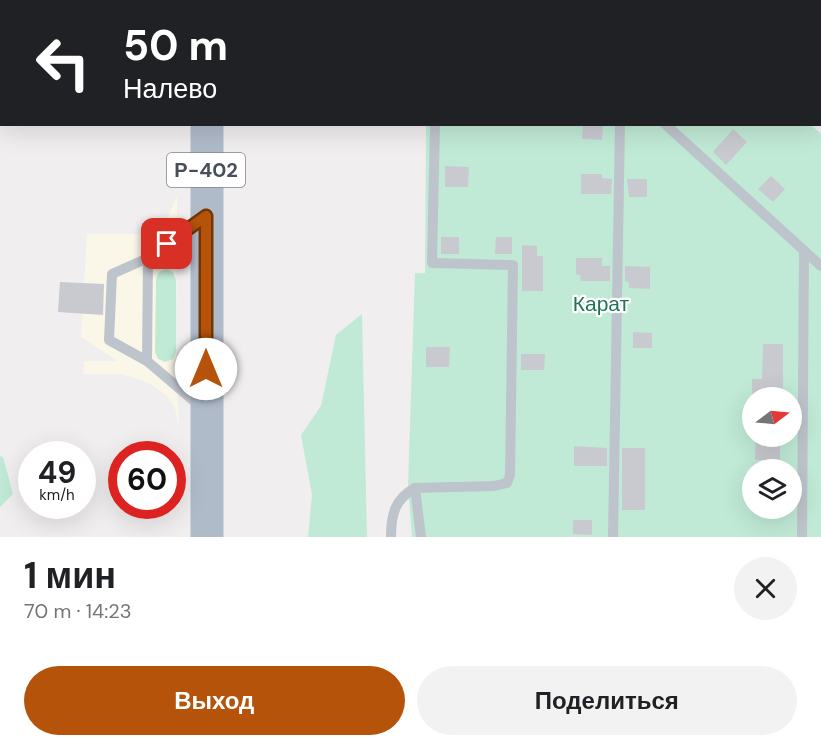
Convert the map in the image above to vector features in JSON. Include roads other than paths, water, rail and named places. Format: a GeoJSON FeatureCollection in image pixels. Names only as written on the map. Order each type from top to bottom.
{"type":"FeatureCollection","features":[{"type":"Feature","properties":{"kind":"main road","name":"Р-402"},"geometry":{"type":"LineString","coordinates":[[207,126],[207,537]]}},
{"type":"Feature","properties":{"kind":"lane"},"geometry":{"type":"LineString","coordinates":[[391,537],[395,508],[401,496],[415,488],[494,486],[507,483],[510,475],[513,265],[432,263],[435,126]]}},
{"type":"Feature","properties":{"kind":"lane"},"geometry":{"type":"LineString","coordinates":[[613,537],[620,126]]}},
{"type":"Feature","properties":{"kind":"lane"},"geometry":{"type":"LineString","coordinates":[[667,126],[821,266]]}},
{"type":"Feature","properties":{"kind":"lane"},"geometry":{"type":"LineString","coordinates":[[206,216],[148,258],[112,274],[109,340],[147,361],[206,412]]}},
{"type":"Feature","properties":{"kind":"lane"},"geometry":{"type":"LineString","coordinates":[[802,537],[804,251]]}},
{"type":"Feature","properties":{"kind":"lane"},"geometry":{"type":"LineString","coordinates":[[147,361],[148,258]]}},
{"type":"Feature","properties":{"kind":"lane"},"geometry":{"type":"LineString","coordinates":[[415,488],[422,537]]}},
{"type":"Feature","properties":{"kind":"park label","name":"Карат"},"geometry":{"type":"Point","coordinates":[601,304]}}]}
